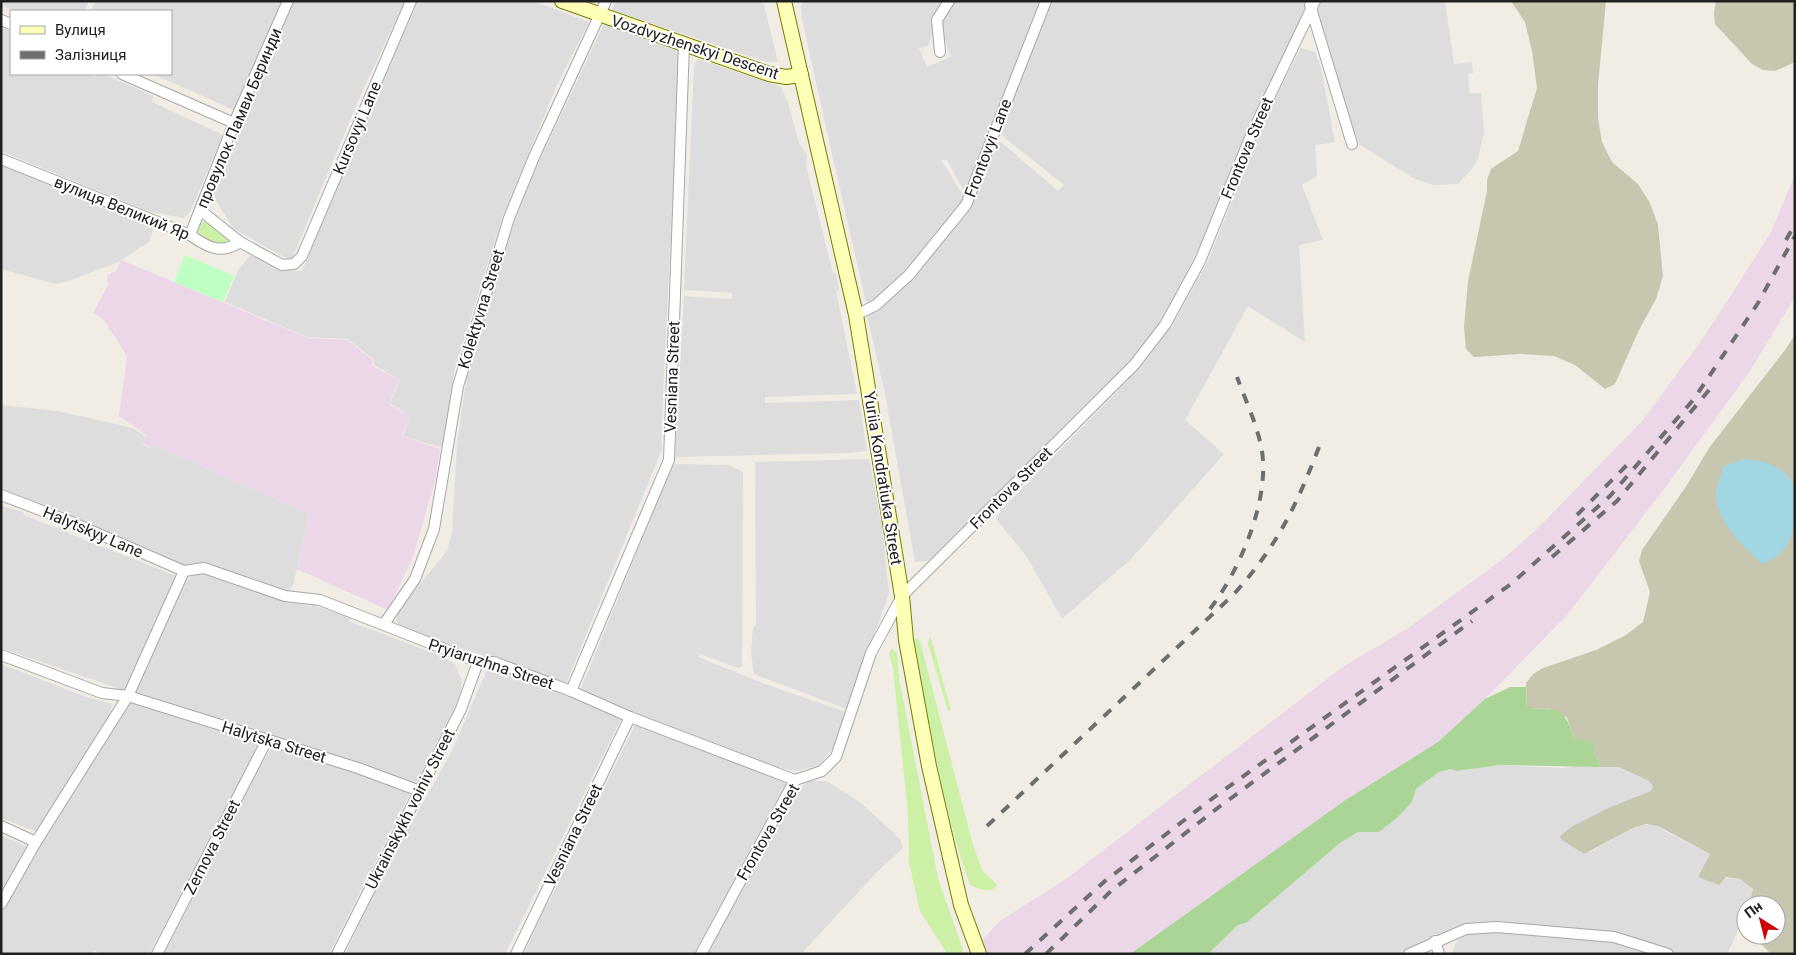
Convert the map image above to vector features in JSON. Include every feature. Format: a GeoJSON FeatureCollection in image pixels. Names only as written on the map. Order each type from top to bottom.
{"type":"FeatureCollection","features":[{"type":"Feature","properties":{"kind":"street","name":"провулок Памви Беринди"},"geometry":{"type":"LineString","coordinates":[[190,235],[234,123],[288,1]]}},
{"type":"Feature","properties":{"kind":"street","name":"Kursovyi Lane"},"geometry":{"type":"LineString","coordinates":[[302,256],[411,1]]}},
{"type":"Feature","properties":{"kind":"street","name":"Vozdvyzhenskyi Descent"},"geometry":{"type":"LineString","coordinates":[[562,1],[769,74],[786,77],[801,75]]}},
{"type":"Feature","properties":{"kind":"street","name":"Kolektyvna Street"},"geometry":{"type":"LineString","coordinates":[[384,624],[415,580],[434,529],[458,386],[509,218],[534,157],[606,1]]}},
{"type":"Feature","properties":{"kind":"street","name":"Yuriia Kondratiuka Street"},"geometry":{"type":"LineString","coordinates":[[784,1],[856,315],[902,596],[906,640],[929,766],[961,905],[979,954]]}},
{"type":"Feature","properties":{"kind":"street"},"geometry":{"type":"LineString","coordinates":[[940,52],[937,20],[949,1]]}},
{"type":"Feature","properties":{"kind":"street","name":"Frontovyi Lane"},"geometry":{"type":"LineString","coordinates":[[856,315],[876,305],[909,275],[966,204],[1046,1]]}},
{"type":"Feature","properties":{"kind":"street","name":"Frontova Street"},"geometry":{"type":"LineString","coordinates":[[1312,3],[1352,144]]}},
{"type":"Feature","properties":{"kind":"street","name":"Frontova Street"},"geometry":{"type":"LineString","coordinates":[[701,954],[795,780],[822,771],[836,758],[871,652],[902,596],[1134,365],[1165,326],[1200,261],[1252,134],[1312,3]]}},
{"type":"Feature","properties":{"kind":"street","name":"Vesniana Street"},"geometry":{"type":"LineString","coordinates":[[572,691],[669,460],[684,44]]}},
{"type":"Feature","properties":{"kind":"street"},"geometry":{"type":"LineString","coordinates":[[124,75],[234,123]]}},
{"type":"Feature","properties":{"kind":"street","name":"вулиця Великий Яр"},"geometry":{"type":"LineString","coordinates":[[1,159],[190,235],[216,250],[231,248],[240,242]]}},
{"type":"Feature","properties":{"kind":"street","name":"вулиця Великий Яр"},"geometry":{"type":"LineString","coordinates":[[200,210],[240,242],[282,265],[294,264],[302,256]]}},
{"type":"Feature","properties":{"kind":"street","name":"Halytskyy Lane"},"geometry":{"type":"LineString","coordinates":[[1,495],[69,521],[184,572]]}},
{"type":"Feature","properties":{"kind":"street","name":"Pryiaruzhna Street"},"geometry":{"type":"LineString","coordinates":[[184,572],[204,568],[285,596],[320,600],[384,624],[404,635],[478,662],[494,662],[572,691],[630,717],[795,780]]}},
{"type":"Feature","properties":{"kind":"street"},"geometry":{"type":"LineString","coordinates":[[1,904],[36,842],[128,696],[184,572]]}},
{"type":"Feature","properties":{"kind":"street","name":"Halytska Street"},"geometry":{"type":"LineString","coordinates":[[1,655],[102,693],[128,696],[358,768],[420,791]]}},
{"type":"Feature","properties":{"kind":"street","name":"Ukrainskykh voiniv Street"},"geometry":{"type":"LineString","coordinates":[[337,954],[461,709],[478,662]]}},
{"type":"Feature","properties":{"kind":"street","name":"Vesniana Street"},"geometry":{"type":"LineString","coordinates":[[516,954],[630,717]]}},
{"type":"Feature","properties":{"kind":"street","name":"Zernova Street"},"geometry":{"type":"LineString","coordinates":[[157,954],[267,740]]}},
{"type":"Feature","properties":{"kind":"street"},"geometry":{"type":"LineString","coordinates":[[1,826],[36,842]]}},
{"type":"Feature","properties":{"kind":"street"},"geometry":{"type":"LineString","coordinates":[[1409,954],[1466,929],[1497,927],[1614,938],[1668,954]]}},
{"type":"Feature","properties":{"kind":"street"},"geometry":{"type":"LineString","coordinates":[[1435,941],[1439,954]]}},
{"type":"Feature","properties":{"kind":"shaded area"},"geometry":{"type":"Polygon","coordinates":[[[1,1],[89,1],[84,10],[12,10],[1,5],[1,1]]]}},
{"type":"Feature","properties":{"kind":"shaded area"},"geometry":{"type":"Polygon","coordinates":[[[95,1],[284,1],[234,110],[155,75],[172,75],[172,10],[91,10],[95,1]]]}},
{"type":"Feature","properties":{"kind":"shaded area"},"geometry":{"type":"Polygon","coordinates":[[[294,1],[405,1],[361,94],[291,261],[234,229],[216,201],[214,192],[258,86],[256,85],[259,78],[261,79],[294,1]]]}},
{"type":"Feature","properties":{"kind":"shaded area"},"geometry":{"type":"Polygon","coordinates":[[[417,1],[533,1],[589,22],[556,87],[502,218],[455,368],[443,445],[439,447],[403,436],[410,417],[390,403],[400,380],[374,365],[373,359],[348,339],[307,337],[225,302],[238,270],[251,255],[280,270],[302,271],[417,1]]]}},
{"type":"Feature","properties":{"kind":"shaded area"},"geometry":{"type":"Polygon","coordinates":[[[616,1],[763,1],[778,62],[767,62],[612,10],[616,1]]]}},
{"type":"Feature","properties":{"kind":"shaded area"},"geometry":{"type":"Polygon","coordinates":[[[803,1],[943,1],[934,15],[935,25],[928,46],[919,48],[927,67],[951,57],[939,25],[955,1],[1042,1],[968,189],[964,191],[947,160],[941,160],[965,198],[907,274],[873,303],[866,302],[802,19],[801,7],[803,1]]]}},
{"type":"Feature","properties":{"kind":"shaded area"},"geometry":{"type":"Polygon","coordinates":[[[1050,1],[1304,1],[1305,7],[1203,240],[1161,323],[1129,362],[997,495],[988,501],[936,556],[926,561],[915,562],[885,394],[867,315],[911,278],[968,209],[996,143],[1001,142],[1058,191],[1064,185],[1000,134],[1013,100],[1013,94],[1050,1]]]}},
{"type":"Feature","properties":{"kind":"shaded area"},"geometry":{"type":"Polygon","coordinates":[[[1321,1],[1445,1],[1454,64],[1472,62],[1473,73],[1468,74],[1470,93],[1481,93],[1484,133],[1478,159],[1472,169],[1458,184],[1434,185],[1415,179],[1360,145],[1341,103],[1317,12],[1321,1]]]}},
{"type":"Feature","properties":{"kind":"shaded area"},"geometry":{"type":"Polygon","coordinates":[[[1511,1],[1606,1],[1598,85],[1598,119],[1602,142],[1612,162],[1638,184],[1650,203],[1658,225],[1663,276],[1656,299],[1639,330],[1615,384],[1605,389],[1575,365],[1554,356],[1520,354],[1474,357],[1466,349],[1464,327],[1468,281],[1487,191],[1487,180],[1491,169],[1518,151],[1537,88],[1532,51],[1525,22],[1511,1]]]}},
{"type":"Feature","properties":{"kind":"shaded area"},"geometry":{"type":"Polygon","coordinates":[[[1716,1],[1795,1],[1795,62],[1775,71],[1763,70],[1752,64],[1715,24],[1714,12],[1716,1]]]}},
{"type":"Feature","properties":{"kind":"shaded area"},"geometry":{"type":"Polygon","coordinates":[[[604,24],[680,49],[661,435],[662,449],[566,684],[405,629],[397,623],[397,612],[447,551],[452,533],[457,445],[467,374],[494,280],[527,187],[604,24]]]}},
{"type":"Feature","properties":{"kind":"shaded area"},"geometry":{"type":"Polygon","coordinates":[[[1,26],[10,30],[10,75],[91,75],[96,77],[97,75],[106,75],[153,96],[152,102],[223,135],[190,212],[184,218],[147,211],[1,151],[1,26]]]}},
{"type":"Feature","properties":{"kind":"shaded area"},"geometry":{"type":"Polygon","coordinates":[[[1301,48],[1315,52],[1321,68],[1335,142],[1315,145],[1317,176],[1302,185],[1323,240],[1299,245],[1305,342],[1248,306],[1185,420],[1224,454],[1131,559],[1062,619],[1027,557],[996,519],[1002,509],[1136,372],[1171,328],[1208,261],[1267,114],[1301,48]]]}},
{"type":"Feature","properties":{"kind":"shaded area"},"geometry":{"type":"Polygon","coordinates":[[[698,59],[781,87],[788,103],[799,143],[807,155],[806,166],[833,273],[836,273],[839,289],[836,290],[857,394],[765,397],[765,403],[859,400],[867,451],[675,457],[684,296],[732,299],[732,293],[684,290],[694,66],[698,59]]]}},
{"type":"Feature","properties":{"kind":"shaded area"},"geometry":{"type":"Polygon","coordinates":[[[1,165],[155,225],[149,242],[118,262],[69,281],[55,284],[1,269],[1,165]]]}},
{"type":"Feature","properties":{"kind":"shaded area"},"geometry":{"type":"Polygon","coordinates":[[[1795,175],[1795,297],[1748,374],[1664,489],[1567,615],[1485,699],[1438,742],[1344,801],[1130,954],[969,954],[1000,921],[1066,879],[1344,666],[1407,629],[1503,559],[1537,529],[1643,420],[1704,337],[1770,234],[1795,175]]]}},
{"type":"Feature","properties":{"kind":"shaded area"},"geometry":{"type":"Polygon","coordinates":[[[121,260],[308,338],[348,340],[372,360],[373,366],[399,380],[389,404],[410,417],[402,436],[440,449],[435,481],[413,557],[388,610],[297,569],[309,514],[153,444],[150,447],[143,444],[146,435],[119,416],[127,356],[103,319],[93,313],[108,285],[107,275],[116,271],[121,260]]]}},
{"type":"Feature","properties":{"kind":"shaded area"},"geometry":{"type":"Polygon","coordinates":[[[1795,335],[1795,954],[1771,954],[1762,945],[1786,945],[1786,895],[1752,895],[1753,889],[1740,879],[1726,877],[1719,885],[1698,877],[1710,854],[1658,826],[1647,824],[1635,827],[1584,854],[1562,840],[1560,836],[1573,826],[1608,808],[1651,791],[1653,786],[1649,781],[1619,767],[1601,767],[1594,753],[1583,742],[1574,738],[1567,718],[1549,709],[1527,708],[1526,683],[1533,674],[1543,668],[1596,650],[1626,635],[1643,622],[1650,592],[1639,561],[1642,550],[1687,485],[1709,448],[1795,335]]]}},
{"type":"Feature","properties":{"kind":"shaded area"},"geometry":{"type":"Polygon","coordinates":[[[1,405],[58,411],[133,428],[145,436],[143,445],[150,448],[153,444],[309,514],[293,586],[288,592],[204,564],[186,566],[62,511],[1,489],[1,405]]]}},
{"type":"Feature","properties":{"kind":"shaded area"},"geometry":{"type":"Polygon","coordinates":[[[869,459],[882,526],[889,594],[849,710],[754,674],[751,653],[753,627],[756,625],[755,462],[869,459]]]}},
{"type":"Feature","properties":{"kind":"shaded area"},"geometry":{"type":"Polygon","coordinates":[[[673,464],[729,465],[743,472],[742,666],[738,668],[700,654],[698,657],[765,684],[849,713],[839,741],[819,765],[796,771],[754,762],[580,691],[673,464]]]}},
{"type":"Feature","properties":{"kind":"shaded area"},"geometry":{"type":"Polygon","coordinates":[[[1,506],[24,512],[23,515],[57,528],[68,530],[67,533],[179,577],[126,691],[1,648],[1,506]]]}},
{"type":"Feature","properties":{"kind":"shaded area"},"geometry":{"type":"Polygon","coordinates":[[[203,571],[311,607],[312,605],[339,614],[341,612],[351,615],[349,621],[443,657],[455,664],[462,680],[460,697],[416,783],[403,781],[133,693],[184,584],[194,573],[203,571]]]}},
{"type":"Feature","properties":{"kind":"shaded area"},"geometry":{"type":"Polygon","coordinates":[[[1,664],[89,698],[113,704],[107,721],[40,833],[1,818],[1,664]]]}},
{"type":"Feature","properties":{"kind":"shaded area"},"geometry":{"type":"Polygon","coordinates":[[[489,665],[556,687],[621,719],[505,954],[346,952],[383,874],[451,753],[489,665]]]}},
{"type":"Feature","properties":{"kind":"shaded area"},"geometry":{"type":"Polygon","coordinates":[[[130,700],[261,742],[149,954],[106,954],[95,951],[90,954],[1,954],[1,915],[17,883],[130,700]]]}},
{"type":"Feature","properties":{"kind":"shaded area"},"geometry":{"type":"Polygon","coordinates":[[[635,725],[790,782],[698,954],[524,954],[547,902],[549,902],[635,725]]]}},
{"type":"Feature","properties":{"kind":"shaded area"},"geometry":{"type":"Polygon","coordinates":[[[273,746],[365,774],[411,792],[329,954],[164,954],[259,768],[273,746]]]}},
{"type":"Feature","properties":{"kind":"shaded area"},"geometry":{"type":"Polygon","coordinates":[[[1500,765],[1564,768],[1581,765],[1619,767],[1649,781],[1653,786],[1651,791],[1608,808],[1573,826],[1590,852],[1635,827],[1653,824],[1711,854],[1698,877],[1740,879],[1753,889],[1752,895],[1736,895],[1736,935],[1727,954],[1677,954],[1659,946],[1464,925],[1398,954],[1208,954],[1238,925],[1246,923],[1340,843],[1358,832],[1379,832],[1397,818],[1412,802],[1416,789],[1439,772],[1451,769],[1456,771],[1500,765]]]}},
{"type":"Feature","properties":{"kind":"shaded area"},"geometry":{"type":"Polygon","coordinates":[[[809,781],[827,781],[861,803],[900,839],[903,848],[877,872],[801,954],[705,954],[770,832],[797,791],[809,781]]]}},
{"type":"Feature","properties":{"kind":"shaded area"},"geometry":{"type":"Polygon","coordinates":[[[1,835],[31,849],[1,898],[1,835]]]}},
{"type":"Feature","properties":{"kind":"shaded area"},"geometry":{"type":"Polygon","coordinates":[[[1498,930],[1613,941],[1660,954],[1452,954],[1455,944],[1463,934],[1498,930]]]}},
{"type":"Feature","properties":{"kind":"green space"},"geometry":{"type":"Polygon","coordinates":[[[206,220],[233,241],[222,247],[199,237],[198,226],[206,220]]]}},
{"type":"Feature","properties":{"kind":"green space"},"geometry":{"type":"Polygon","coordinates":[[[185,255],[234,276],[223,302],[174,282],[185,255]]]}},
{"type":"Feature","properties":{"kind":"green space"},"geometry":{"type":"Polygon","coordinates":[[[930,637],[951,710],[948,711],[928,644],[930,637]]]}},
{"type":"Feature","properties":{"kind":"green space"},"geometry":{"type":"Polygon","coordinates":[[[917,638],[920,641],[973,845],[982,870],[997,885],[992,890],[982,890],[970,885],[960,855],[944,795],[931,733],[914,640],[917,638]]]}},
{"type":"Feature","properties":{"kind":"green space"},"geometry":{"type":"Polygon","coordinates":[[[892,648],[897,654],[899,678],[938,878],[963,950],[962,954],[947,954],[920,911],[909,863],[908,815],[893,668],[889,653],[892,648]]]}},
{"type":"Feature","properties":{"kind":"green space"},"geometry":{"type":"Polygon","coordinates":[[[1510,687],[1526,687],[1527,708],[1552,710],[1563,715],[1574,738],[1594,743],[1594,753],[1601,767],[1500,765],[1456,771],[1451,769],[1439,772],[1416,789],[1412,802],[1397,818],[1379,832],[1358,832],[1340,843],[1246,923],[1238,925],[1208,954],[1130,954],[1344,801],[1438,742],[1485,699],[1510,687]]]}},
{"type":"Feature","properties":{"kind":"water"},"geometry":{"type":"Polygon","coordinates":[[[1743,459],[1774,466],[1787,475],[1795,488],[1794,523],[1789,540],[1779,554],[1762,564],[1740,543],[1727,526],[1718,508],[1716,498],[1723,467],[1743,459]]]}},
{"type":"Feature","properties":{"kind":"railway"},"geometry":{"type":"LineString","coordinates":[[1786,240],[1795,224]]}},
{"type":"Feature","properties":{"kind":"railway"},"geometry":{"type":"LineString","coordinates":[[1025,954],[1105,881],[1213,798],[1511,584],[1610,496],[1694,399],[1758,303],[1795,236]]}},
{"type":"Feature","properties":{"kind":"railway"},"geometry":{"type":"LineString","coordinates":[[1210,609],[1232,574],[1251,532],[1262,487],[1263,466],[1259,437],[1237,377]]}},
{"type":"Feature","properties":{"kind":"railway"},"geometry":{"type":"LineString","coordinates":[[1552,557],[1617,501],[1709,390]]}},
{"type":"Feature","properties":{"kind":"railway"},"geometry":{"type":"LineString","coordinates":[[987,826],[1233,595],[1248,578],[1284,526],[1319,447]]}},
{"type":"Feature","properties":{"kind":"railway"},"geometry":{"type":"LineString","coordinates":[[1577,515],[1630,462]]}},
{"type":"Feature","properties":{"kind":"railway"},"geometry":{"type":"LineString","coordinates":[[1046,954],[1111,891],[1219,807],[1472,621]]}}]}
